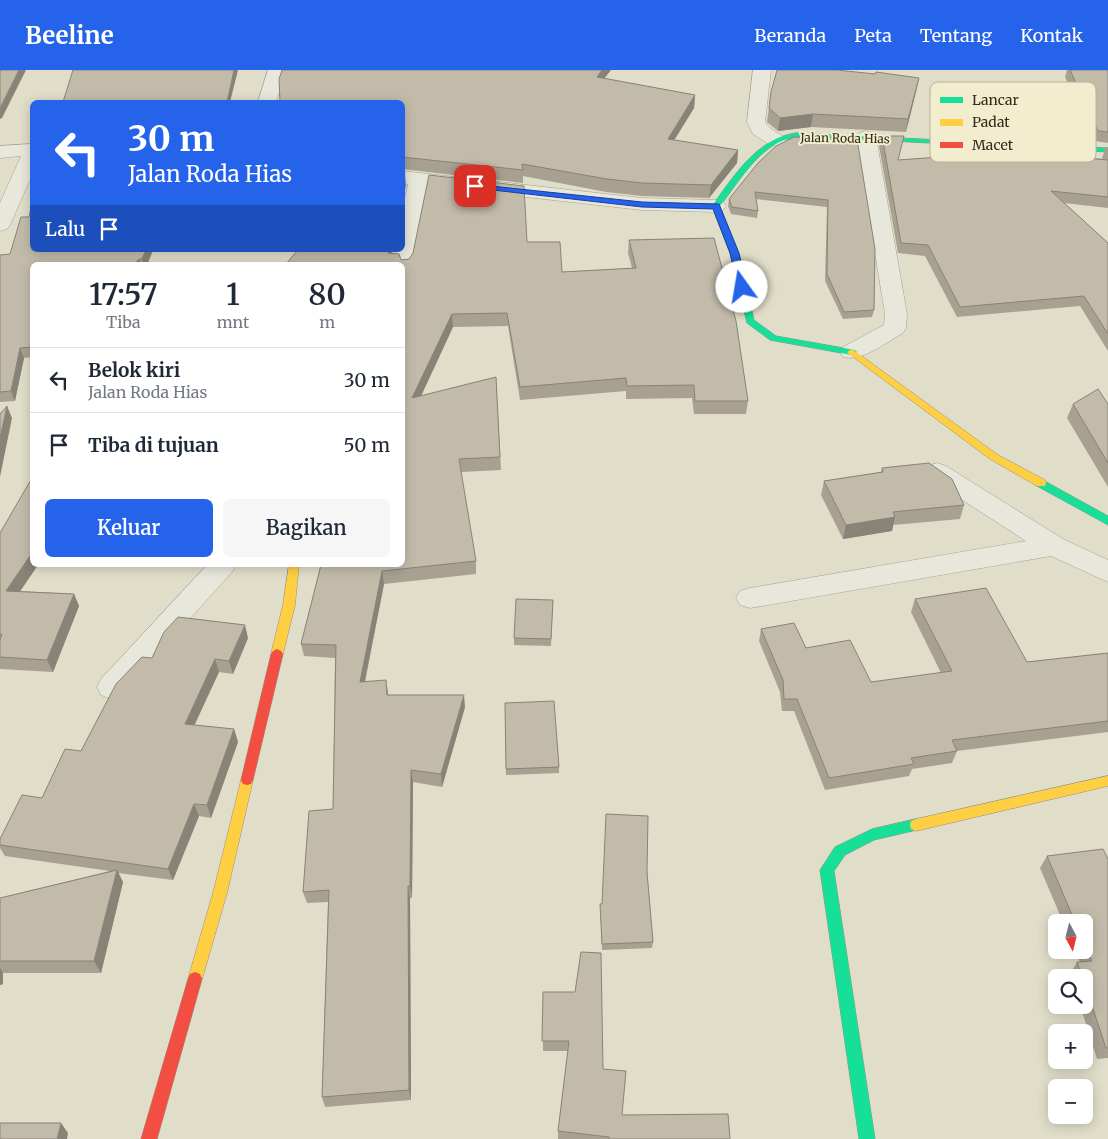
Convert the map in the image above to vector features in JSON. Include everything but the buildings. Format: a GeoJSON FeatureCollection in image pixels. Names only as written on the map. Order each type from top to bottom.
{"type":"FeatureCollection","features":[{"type":"Feature","properties":{"kind":"street"},"geometry":{"type":"LineString","coordinates":[[268,100],[276,72],[309,70]]}},
{"type":"Feature","properties":{"kind":"street"},"geometry":{"type":"LineString","coordinates":[[716,206],[733,184],[776,140],[760,130],[756,122],[762,70]]}},
{"type":"Feature","properties":{"kind":"street","name":"Jalan Roda Hias"},"geometry":{"type":"LineString","coordinates":[[776,140],[803,136],[930,141]]}},
{"type":"Feature","properties":{"kind":"street"},"geometry":{"type":"LineString","coordinates":[[851,352],[894,328],[896,314],[866,138]]}},
{"type":"Feature","properties":{"kind":"street"},"geometry":{"type":"LineString","coordinates":[[0,152],[30,150]]}},
{"type":"Feature","properties":{"kind":"street"},"geometry":{"type":"LineString","coordinates":[[0,225],[30,158]]}},
{"type":"Feature","properties":{"kind":"street"},"geometry":{"type":"LineString","coordinates":[[405,236],[411,179],[642,204],[716,206]]}},
{"type":"Feature","properties":{"kind":"street"},"geometry":{"type":"LineString","coordinates":[[716,206],[734,253],[750,320],[773,338],[851,352],[994,457],[1108,521]]}},
{"type":"Feature","properties":{"kind":"street"},"geometry":{"type":"LineString","coordinates":[[937,472],[1054,546],[1108,572]]}},
{"type":"Feature","properties":{"kind":"street"},"geometry":{"type":"LineString","coordinates":[[750,598],[1054,546]]}},
{"type":"Feature","properties":{"kind":"street"},"geometry":{"type":"LineString","coordinates":[[111,687],[221,567]]}},
{"type":"Feature","properties":{"kind":"street"},"geometry":{"type":"LineString","coordinates":[[149,1139],[220,893],[289,605],[294,567]]}},
{"type":"Feature","properties":{"kind":"street"},"geometry":{"type":"LineString","coordinates":[[866,1139],[827,870],[840,851],[872,835],[1108,781]]}},
{"type":"Feature","properties":{"kind":"traffic: fast"},"geometry":{"type":"LineString","coordinates":[[852,352],[773,338],[750,321],[734,253],[716,206],[753,159],[780,139],[807,135],[930,141]]}},
{"type":"Feature","properties":{"kind":"traffic: fast"},"geometry":{"type":"LineString","coordinates":[[1096,149],[1108,150]]}},
{"type":"Feature","properties":{"kind":"traffic: fast"},"geometry":{"type":"LineString","coordinates":[[1041,483],[1108,521]]}},
{"type":"Feature","properties":{"kind":"traffic: fast"},"geometry":{"type":"LineString","coordinates":[[867,1139],[827,870],[840,851],[872,835],[916,825]]}},
{"type":"Feature","properties":{"kind":"traffic: slow"},"geometry":{"type":"LineString","coordinates":[[852,352],[994,457],[1041,483]]}},
{"type":"Feature","properties":{"kind":"traffic: slow"},"geometry":{"type":"LineString","coordinates":[[277,654],[289,605],[294,567]]}},
{"type":"Feature","properties":{"kind":"traffic: slow"},"geometry":{"type":"LineString","coordinates":[[195,979],[220,893],[247,780]]}},
{"type":"Feature","properties":{"kind":"traffic: slow"},"geometry":{"type":"LineString","coordinates":[[916,825],[1108,781]]}},
{"type":"Feature","properties":{"kind":"traffic: jam"},"geometry":{"type":"LineString","coordinates":[[247,780],[277,654]]}},
{"type":"Feature","properties":{"kind":"traffic: jam"},"geometry":{"type":"LineString","coordinates":[[149,1139],[195,979]]}},
{"type":"Feature","properties":{"kind":"route"},"geometry":{"type":"LineString","coordinates":[[475,186],[642,204],[716,206],[734,253],[742,287]]}}]}
